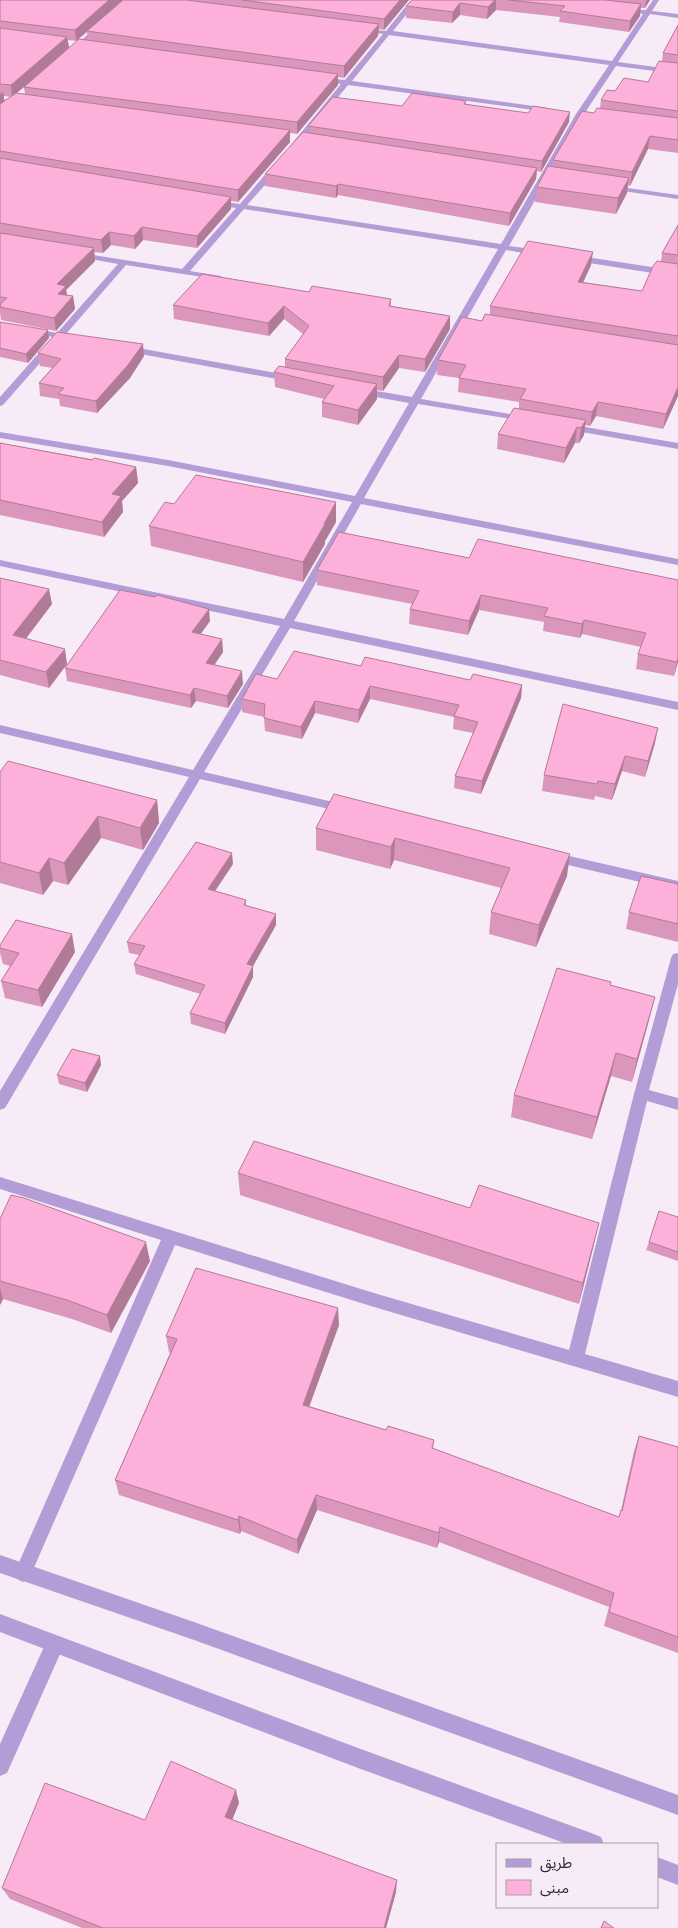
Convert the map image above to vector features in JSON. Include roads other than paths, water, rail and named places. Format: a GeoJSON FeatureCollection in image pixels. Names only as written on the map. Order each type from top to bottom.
{"type":"FeatureCollection","features":[{"type":"Feature","properties":{"kind":"street"},"geometry":{"type":"LineString","coordinates":[[65,58],[130,0],[140,2]]}},
{"type":"Feature","properties":{"kind":"street"},"geometry":{"type":"LineString","coordinates":[[288,153],[415,0]]}},
{"type":"Feature","properties":{"kind":"street"},"geometry":{"type":"LineString","coordinates":[[0,1104],[287,623],[413,401],[580,114],[646,12],[656,0]]}},
{"type":"Feature","properties":{"kind":"street"},"geometry":{"type":"LineString","coordinates":[[628,10],[678,16]]}},
{"type":"Feature","properties":{"kind":"street"},"geometry":{"type":"LineString","coordinates":[[347,28],[678,72]]}},
{"type":"Feature","properties":{"kind":"street"},"geometry":{"type":"LineString","coordinates":[[69,44],[88,47]]}},
{"type":"Feature","properties":{"kind":"street"},"geometry":{"type":"LineString","coordinates":[[308,77],[552,111]]}},
{"type":"Feature","properties":{"kind":"street"},"geometry":{"type":"LineString","coordinates":[[290,138],[310,141]]}},
{"type":"Feature","properties":{"kind":"street"},"geometry":{"type":"LineString","coordinates":[[184,272],[282,160]]}},
{"type":"Feature","properties":{"kind":"street"},"geometry":{"type":"LineString","coordinates":[[601,185],[678,197]]}},
{"type":"Feature","properties":{"kind":"street"},"geometry":{"type":"LineString","coordinates":[[202,200],[550,255]]}},
{"type":"Feature","properties":{"kind":"street"},"geometry":{"type":"LineString","coordinates":[[67,252],[231,280]]}},
{"type":"Feature","properties":{"kind":"street"},"geometry":{"type":"LineString","coordinates":[[559,256],[678,274]]}},
{"type":"Feature","properties":{"kind":"street"},"geometry":{"type":"LineString","coordinates":[[0,403],[124,262]]}},
{"type":"Feature","properties":{"kind":"street"},"geometry":{"type":"LineString","coordinates":[[0,325],[78,340]]}},
{"type":"Feature","properties":{"kind":"street"},"geometry":{"type":"LineString","coordinates":[[116,347],[308,382]]}},
{"type":"Feature","properties":{"kind":"street"},"geometry":{"type":"LineString","coordinates":[[346,388],[541,423]]}},
{"type":"Feature","properties":{"kind":"street"},"geometry":{"type":"LineString","coordinates":[[560,426],[678,446]]}},
{"type":"Feature","properties":{"kind":"street"},"geometry":{"type":"LineString","coordinates":[[0,435],[168,463],[678,562]]}},
{"type":"Feature","properties":{"kind":"street"},"geometry":{"type":"LineString","coordinates":[[0,563],[678,706]]}},
{"type":"Feature","properties":{"kind":"street"},"geometry":{"type":"LineString","coordinates":[[0,729],[357,812]]}},
{"type":"Feature","properties":{"kind":"street"},"geometry":{"type":"LineString","coordinates":[[536,853],[678,886]]}},
{"type":"Feature","properties":{"kind":"street"},"geometry":{"type":"LineString","coordinates":[[575,1359],[641,1094],[678,958]]}},
{"type":"Feature","properties":{"kind":"street"},"geometry":{"type":"LineString","coordinates":[[641,1094],[678,1104]]}},
{"type":"Feature","properties":{"kind":"street"},"geometry":{"type":"LineString","coordinates":[[0,1183],[170,1238],[383,1303],[678,1389]]}},
{"type":"Feature","properties":{"kind":"street"},"geometry":{"type":"LineString","coordinates":[[23,1573],[170,1238]]}},
{"type":"Feature","properties":{"kind":"street"},"geometry":{"type":"LineString","coordinates":[[0,1564],[194,1631],[678,1805]]}},
{"type":"Feature","properties":{"kind":"street"},"geometry":{"type":"LineString","coordinates":[[0,1623],[358,1758],[591,1843]]}},
{"type":"Feature","properties":{"kind":"street"},"geometry":{"type":"LineString","coordinates":[[0,1766],[55,1644]]}},
{"type":"Feature","properties":{"kind":"street"},"geometry":{"type":"LineString","coordinates":[[658,1868],[678,1875]]}}]}
